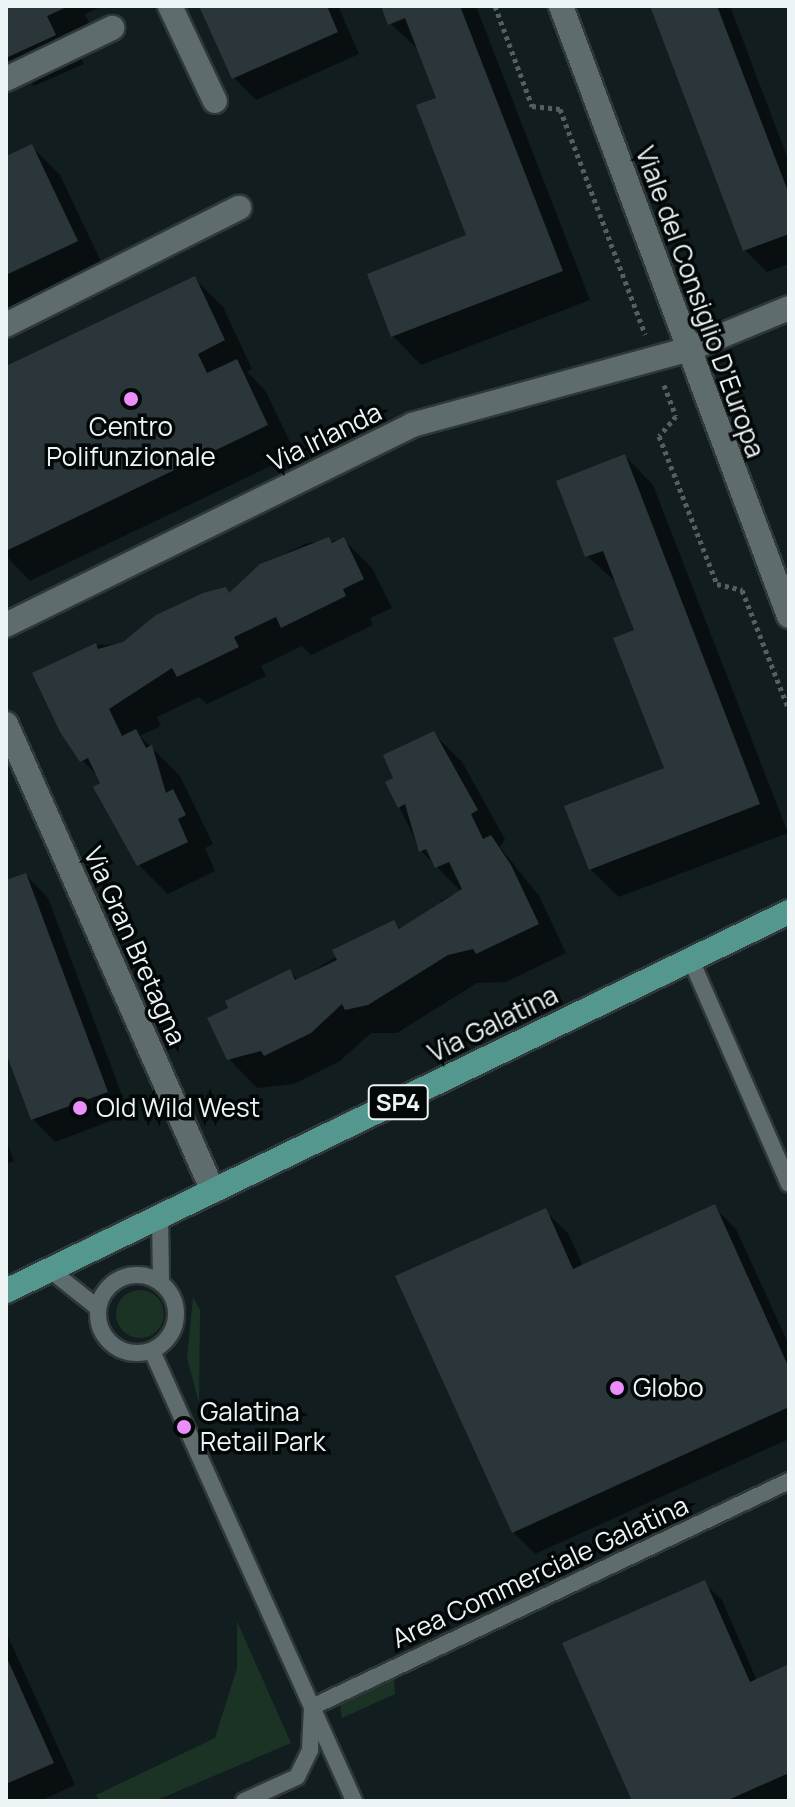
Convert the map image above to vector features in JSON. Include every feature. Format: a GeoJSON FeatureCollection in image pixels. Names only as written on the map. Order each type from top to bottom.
{"type":"FeatureCollection","features":[{"type":"Feature","properties":{"kind":"main road","name":"Via Galatina"},"geometry":{"type":"LineString","coordinates":[[6,1291],[789,912]]}},
{"type":"Feature","properties":{"kind":"street"},"geometry":{"type":"LineString","coordinates":[[170,6],[215,101]]}},
{"type":"Feature","properties":{"kind":"street","name":"Viale del Consiglio D'Europa"},"geometry":{"type":"LineString","coordinates":[[561,6],[687,350],[789,616]]}},
{"type":"Feature","properties":{"kind":"street"},"geometry":{"type":"LineString","coordinates":[[6,79],[112,28]]}},
{"type":"Feature","properties":{"kind":"street"},"geometry":{"type":"LineString","coordinates":[[6,325],[239,208]]}},
{"type":"Feature","properties":{"kind":"street","name":"Via Irlanda"},"geometry":{"type":"LineString","coordinates":[[6,625],[412,425],[687,350],[789,308]]}},
{"type":"Feature","properties":{"kind":"street","name":"Via Gran Bretagna"},"geometry":{"type":"LineString","coordinates":[[6,724],[213,1191]]}},
{"type":"Feature","properties":{"kind":"lane"},"geometry":{"type":"LineString","coordinates":[[691,960],[789,1184]]}},
{"type":"Feature","properties":{"kind":"lane"},"geometry":{"type":"LineString","coordinates":[[152,1351],[176,1320],[161,1283],[160,1216]]}},
{"type":"Feature","properties":{"kind":"lane"},"geometry":{"type":"LineString","coordinates":[[49,1269],[98,1308],[113,1345],[152,1351]]}},
{"type":"Feature","properties":{"kind":"lane"},"geometry":{"type":"LineString","coordinates":[[98,1308],[107,1287],[128,1276],[161,1283]]}},
{"type":"Feature","properties":{"kind":"lane"},"geometry":{"type":"LineString","coordinates":[[152,1351],[354,1801]]}},
{"type":"Feature","properties":{"kind":"lane","name":"Area Commerciale Galatina"},"geometry":{"type":"LineString","coordinates":[[312,1707],[789,1481]]}},
{"type":"Feature","properties":{"kind":"lane"},"geometry":{"type":"LineString","coordinates":[[244,1801],[297,1777],[310,1750],[312,1707]]}},
{"type":"Feature","properties":{"kind":"green space"},"geometry":{"type":"Polygon","coordinates":[[[140,1290],[157,1297],[164,1314],[157,1331],[140,1338],[123,1331],[116,1314],[123,1297],[140,1290]]]}},
{"type":"Feature","properties":{"kind":"green space"},"geometry":{"type":"Polygon","coordinates":[[[193,1297],[200,1310],[199,1403],[187,1358],[193,1297]]]}},
{"type":"Feature","properties":{"kind":"green space"},"geometry":{"type":"Polygon","coordinates":[[[237,1621],[291,1743],[155,1801],[99,1801],[96,1795],[215,1738],[237,1668],[237,1621]]]}},
{"type":"Feature","properties":{"kind":"green space"},"geometry":{"type":"Polygon","coordinates":[[[394,1677],[395,1694],[342,1718],[340,1706],[348,1699],[394,1677]]]}},
{"type":"Feature","properties":{"kind":"building"},"geometry":{"type":"Polygon","coordinates":[[[6,6],[69,6],[47,16],[56,35],[6,58],[6,6]]]}},
{"type":"Feature","properties":{"kind":"building"},"geometry":{"type":"Polygon","coordinates":[[[199,6],[327,6],[338,32],[232,79],[199,6]]]}},
{"type":"Feature","properties":{"kind":"building"},"geometry":{"type":"Polygon","coordinates":[[[381,6],[460,6],[563,271],[391,337],[367,274],[466,235],[416,105],[436,98],[405,18],[388,25],[381,6]]]}},
{"type":"Feature","properties":{"kind":"building"},"geometry":{"type":"Polygon","coordinates":[[[650,6],[717,6],[789,194],[789,234],[743,251],[650,6]]]}},
{"type":"Feature","properties":{"kind":"building"},"geometry":{"type":"Polygon","coordinates":[[[32,144],[78,241],[6,275],[6,156],[32,144]]]}},
{"type":"Feature","properties":{"kind":"building","name":"Centro Polifunzionale"},"geometry":{"type":"Polygon","coordinates":[[[195,276],[225,340],[198,354],[207,373],[237,359],[268,425],[6,551],[6,366],[195,276]]]}},
{"type":"Feature","properties":{"kind":"building"},"geometry":{"type":"Polygon","coordinates":[[[625,454],[760,804],[589,870],[564,806],[664,768],[613,638],[634,630],[603,551],[585,557],[556,481],[625,454]]]}},
{"type":"Feature","properties":{"kind":"building"},"geometry":{"type":"Polygon","coordinates":[[[329,537],[332,543],[344,537],[364,579],[343,589],[346,596],[281,628],[276,617],[234,637],[239,647],[177,677],[172,668],[109,709],[122,736],[136,729],[146,748],[152,745],[166,793],[173,789],[186,815],[178,819],[188,842],[137,866],[93,787],[100,783],[88,758],[80,762],[60,732],[32,673],[96,643],[98,649],[123,642],[156,615],[203,593],[226,587],[229,593],[260,564],[329,537]]]}},
{"type":"Feature","properties":{"kind":"building"},"geometry":{"type":"Polygon","coordinates":[[[434,731],[478,810],[471,814],[483,839],[491,835],[511,865],[539,924],[476,954],[473,949],[448,955],[368,1005],[345,1010],[342,1004],[311,1033],[264,1056],[261,1051],[227,1060],[207,1018],[228,1008],[225,1001],[290,969],[295,980],[337,960],[332,950],[394,920],[399,929],[462,889],[449,862],[435,868],[426,849],[419,852],[405,804],[398,808],[385,782],[393,778],[383,755],[434,731]]]}},
{"type":"Feature","properties":{"kind":"building"},"geometry":{"type":"Polygon","coordinates":[[[26,873],[108,1092],[31,1120],[6,1053],[6,880],[26,873]]]}},
{"type":"Feature","properties":{"kind":"building","name":"Globo"},"geometry":{"type":"Polygon","coordinates":[[[715,1204],[789,1368],[789,1407],[512,1533],[395,1276],[546,1208],[573,1269],[715,1204]]]}},
{"type":"Feature","properties":{"kind":"building"},"geometry":{"type":"Polygon","coordinates":[[[705,1580],[750,1682],[789,1664],[789,1773],[726,1801],[632,1801],[562,1643],[705,1580]]]}},
{"type":"Feature","properties":{"kind":"building"},"geometry":{"type":"Polygon","coordinates":[[[6,1656],[54,1763],[6,1784],[6,1656]]]}},
{"type":"Feature","properties":{"kind":"place","name":"Centro Polifunzionale"},"geometry":{"type":"Point","coordinates":[131,399]}},
{"type":"Feature","properties":{"kind":"place","name":"Old Wild West"},"geometry":{"type":"Point","coordinates":[80,1108]}},
{"type":"Feature","properties":{"kind":"place","name":"Globo"},"geometry":{"type":"Point","coordinates":[617,1388]}},
{"type":"Feature","properties":{"kind":"place","name":"Galatina Retail Park"},"geometry":{"type":"Point","coordinates":[184,1427]}}]}
